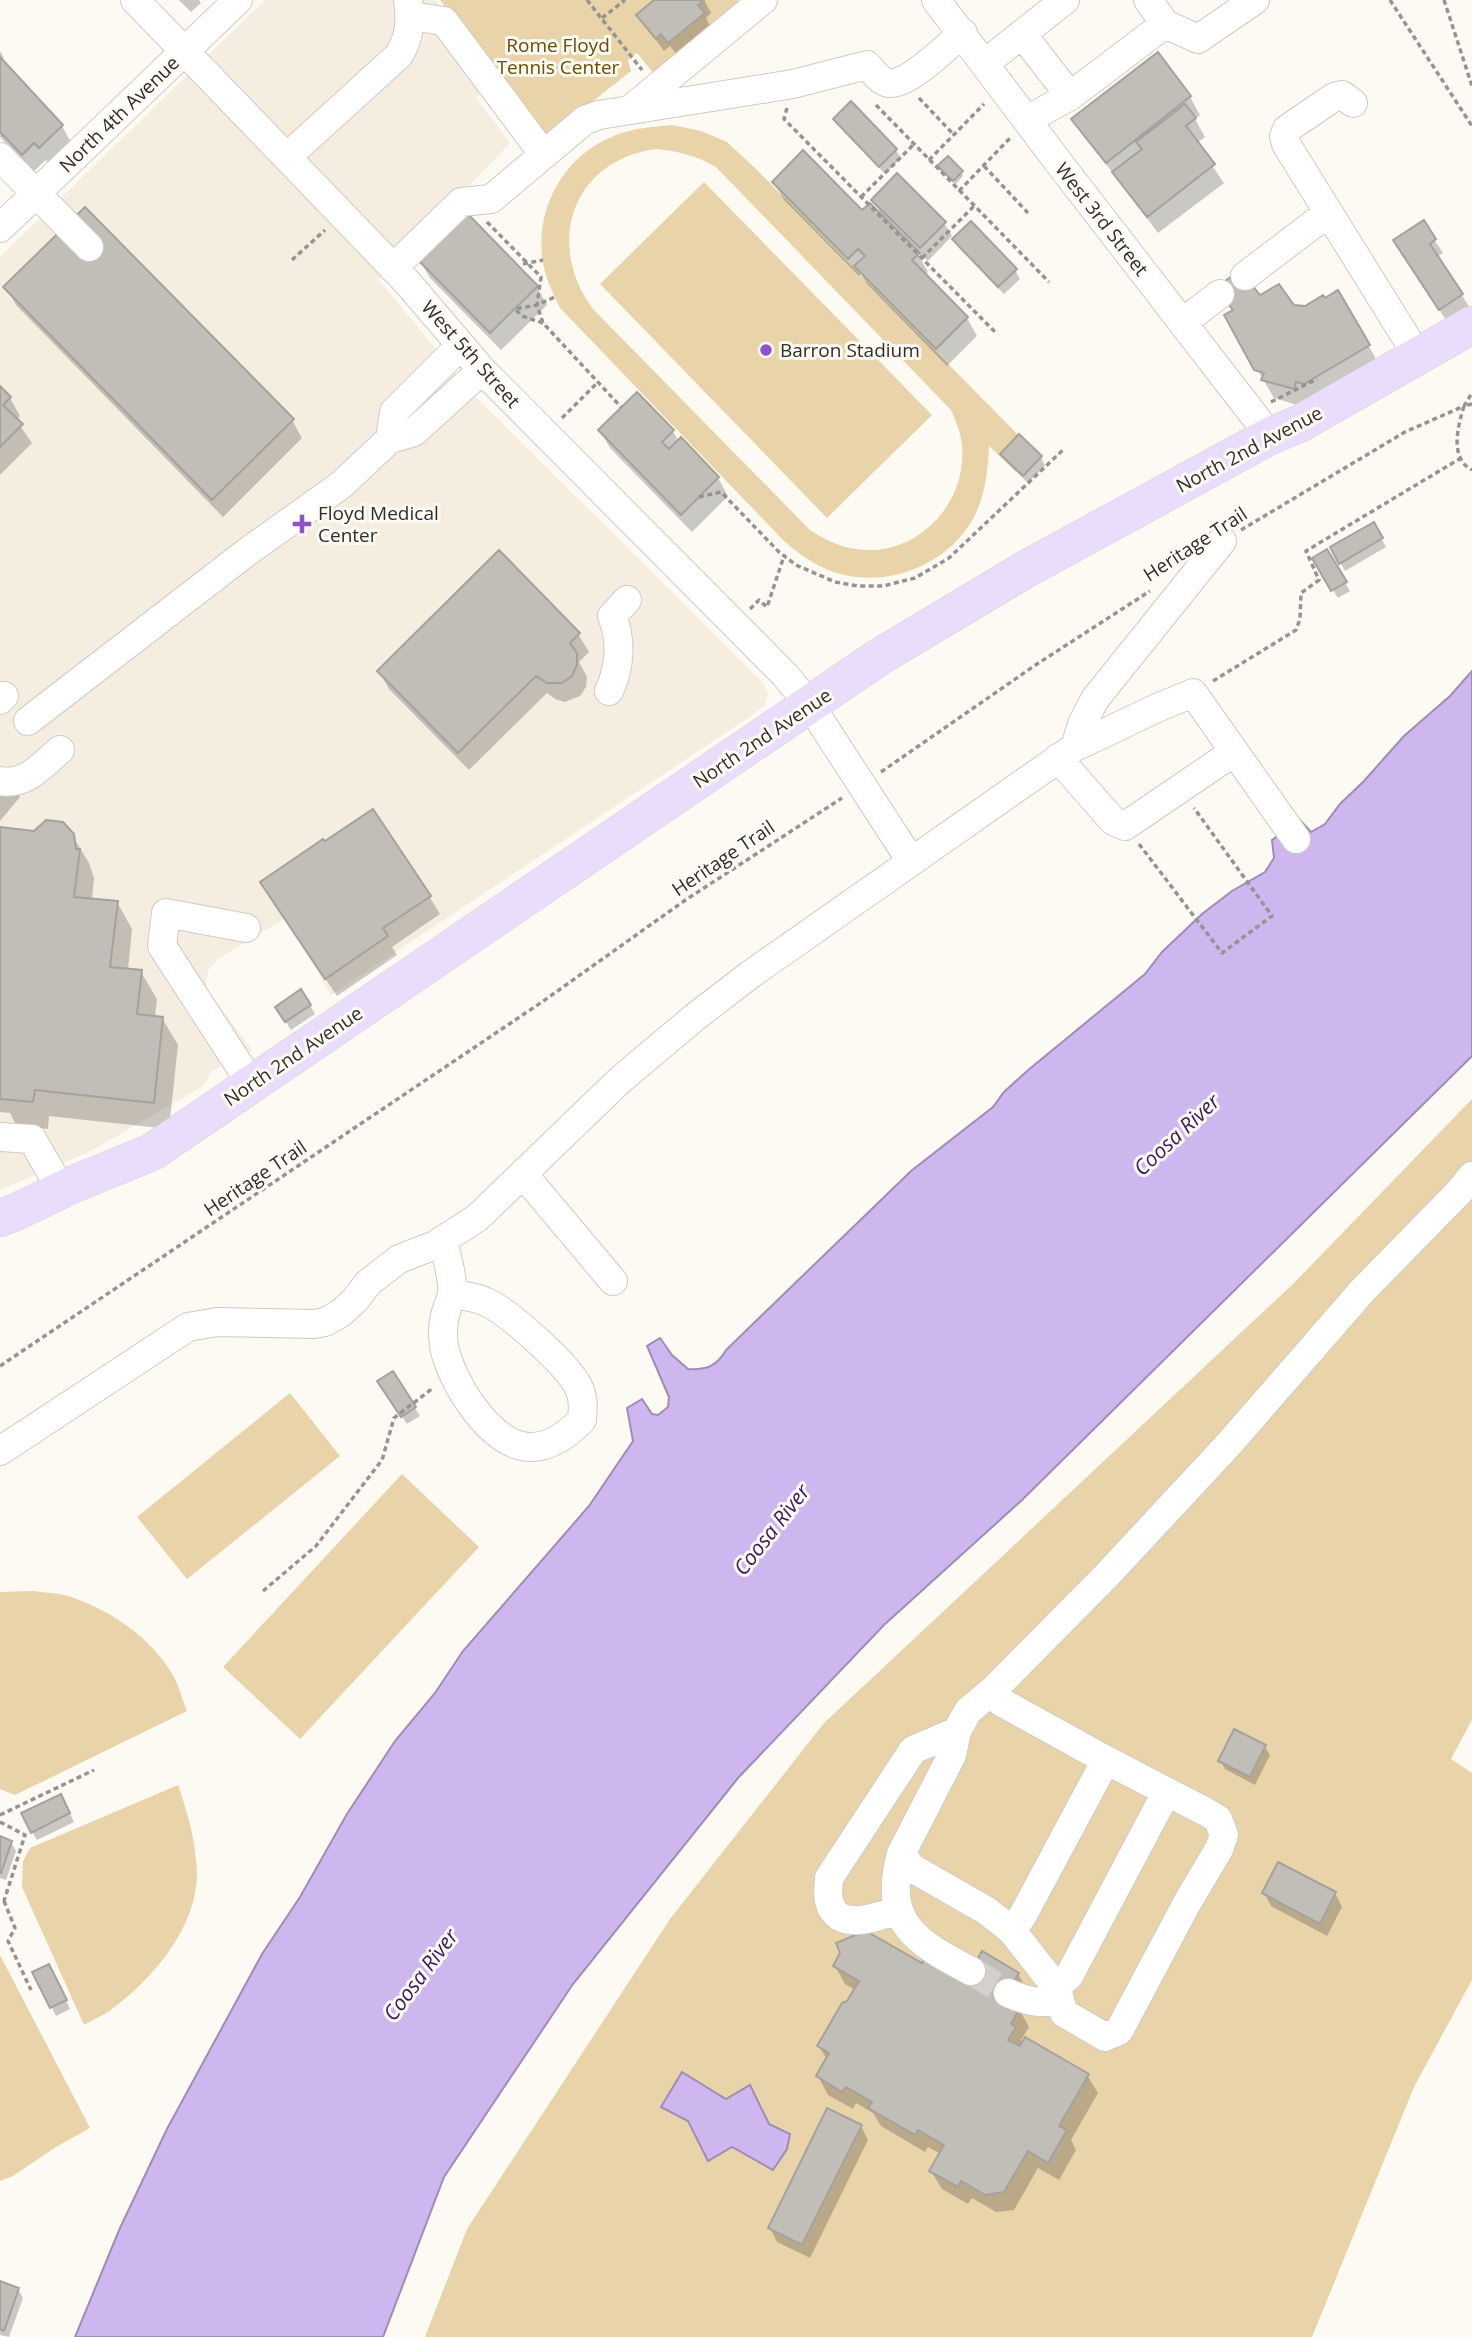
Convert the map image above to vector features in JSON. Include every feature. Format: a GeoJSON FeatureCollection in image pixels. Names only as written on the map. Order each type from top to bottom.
{"type":"FeatureCollection","features":[{"type":"Feature","properties":{"kind":"main road","name":"North 2nd Avenue"},"geometry":{"type":"LineString","coordinates":[[0,1217],[16,1212],[64,1181],[152,1152],[879,657],[945,616],[1270,436],[1299,424],[1472,325]]}},
{"type":"Feature","properties":{"kind":"street","name":"West 5th Street"},"geometry":{"type":"LineString","coordinates":[[135,0],[393,268],[482,370],[785,675],[810,705],[911,861]]}},
{"type":"Feature","properties":{"kind":"street","name":"North 4th Avenue"},"geometry":{"type":"LineString","coordinates":[[0,228],[237,0]]}},
{"type":"Feature","properties":{"kind":"street"},"geometry":{"type":"LineString","coordinates":[[629,110],[763,0]]}},
{"type":"Feature","properties":{"kind":"street"},"geometry":{"type":"LineString","coordinates":[[984,64],[1065,0]]}},
{"type":"Feature","properties":{"kind":"street"},"geometry":{"type":"LineString","coordinates":[[1148,0],[1165,24],[1198,39],[1255,0]]}},
{"type":"Feature","properties":{"kind":"street","name":"West 3rd Street"},"geometry":{"type":"LineString","coordinates":[[945,3],[984,64],[1270,436]]}},
{"type":"Feature","properties":{"kind":"street"},"geometry":{"type":"LineString","coordinates":[[287,157],[399,55],[406,43],[409,8],[444,20],[544,155]]}},
{"type":"Feature","properties":{"kind":"street"},"geometry":{"type":"LineString","coordinates":[[1027,120],[1070,96],[1165,24]]}},
{"type":"Feature","properties":{"kind":"street"},"geometry":{"type":"LineString","coordinates":[[393,268],[461,202],[491,199],[585,120],[629,110],[793,84],[867,65],[886,83],[902,80],[916,72],[963,33]]}},
{"type":"Feature","properties":{"kind":"street"},"geometry":{"type":"LineString","coordinates":[[1021,34],[1070,96]]}},
{"type":"Feature","properties":{"kind":"street"},"geometry":{"type":"LineString","coordinates":[[1353,103],[1342,96],[1334,97],[1292,124],[1284,136],[1288,150],[1417,355]]}},
{"type":"Feature","properties":{"kind":"street"},"geometry":{"type":"LineString","coordinates":[[0,157],[89,247]]}},
{"type":"Feature","properties":{"kind":"street"},"geometry":{"type":"LineString","coordinates":[[1245,276],[1328,213]]}},
{"type":"Feature","properties":{"kind":"street"},"geometry":{"type":"LineString","coordinates":[[1182,323],[1220,294]]}},
{"type":"Feature","properties":{"kind":"street"},"geometry":{"type":"LineString","coordinates":[[390,439],[394,412],[460,346]]}},
{"type":"Feature","properties":{"kind":"street"},"geometry":{"type":"LineString","coordinates":[[28,721],[247,552],[341,485],[390,439],[414,432],[482,370]]}},
{"type":"Feature","properties":{"kind":"street"},"geometry":{"type":"LineString","coordinates":[[1067,752],[1095,699],[1222,541]]}},
{"type":"Feature","properties":{"kind":"street"},"geometry":{"type":"LineString","coordinates":[[609,691],[617,672],[618,659],[617,628],[612,616],[627,600]]}},
{"type":"Feature","properties":{"kind":"street"},"geometry":{"type":"LineString","coordinates":[[0,1451],[188,1327],[216,1322],[302,1325],[325,1322],[341,1313],[368,1283],[399,1259],[443,1240],[477,1218],[620,1080],[751,974],[1067,752],[1157,708],[1193,693],[1296,839]]}},
{"type":"Feature","properties":{"kind":"street"},"geometry":{"type":"LineString","coordinates":[[0,781],[26,778],[60,750]]}},
{"type":"Feature","properties":{"kind":"street"},"geometry":{"type":"LineString","coordinates":[[1067,752],[1113,821],[1125,826],[1234,752]]}},
{"type":"Feature","properties":{"kind":"street"},"geometry":{"type":"LineString","coordinates":[[246,928],[166,913],[162,946],[252,1085]]}},
{"type":"Feature","properties":{"kind":"street"},"geometry":{"type":"LineString","coordinates":[[0,1137],[32,1139],[64,1181]]}},
{"type":"Feature","properties":{"kind":"street"},"geometry":{"type":"LineString","coordinates":[[523,1174],[613,1281]]}},
{"type":"Feature","properties":{"kind":"street"},"geometry":{"type":"LineString","coordinates":[[971,1971],[936,1952],[913,1935],[898,1910],[894,1892],[895,1874],[901,1854],[952,1755],[957,1731],[968,1712],[992,1692],[1107,1575],[1228,1445],[1363,1290],[1460,1191],[1472,1175]]}},
{"type":"Feature","properties":{"kind":"street"},"geometry":{"type":"LineString","coordinates":[[443,1240],[452,1293],[445,1312],[444,1343],[452,1374],[474,1408],[490,1427],[517,1445],[530,1447],[559,1439],[582,1420],[580,1391],[574,1379],[548,1350],[485,1301],[452,1293]]}},
{"type":"Feature","properties":{"kind":"street"},"geometry":{"type":"LineString","coordinates":[[901,1854],[912,1868],[987,1911],[1012,1931],[1058,1994],[1063,2012],[1086,2028],[1105,2036],[1119,2032],[1187,1903],[1219,1849],[1224,1835],[1218,1819],[1001,1702],[992,1692]]}},
{"type":"Feature","properties":{"kind":"street"},"geometry":{"type":"LineString","coordinates":[[898,1910],[853,1922],[836,1914],[829,1901],[829,1878],[913,1749],[957,1731]]}},
{"type":"Feature","properties":{"kind":"street"},"geometry":{"type":"LineString","coordinates":[[1012,1931],[1105,1760]]}},
{"type":"Feature","properties":{"kind":"street"},"geometry":{"type":"LineString","coordinates":[[1008,1993],[1042,2004],[1058,1994],[1166,1793]]}},
{"type":"Feature","properties":{"kind":"path"},"geometry":{"type":"LineString","coordinates":[[587,0],[657,88]]}},
{"type":"Feature","properties":{"kind":"path"},"geometry":{"type":"LineString","coordinates":[[602,18],[625,0]]}},
{"type":"Feature","properties":{"kind":"path"},"geometry":{"type":"LineString","coordinates":[[1390,0],[1472,126]]}},
{"type":"Feature","properties":{"kind":"path"},"geometry":{"type":"LineString","coordinates":[[1444,0],[1472,86]]}},
{"type":"Feature","properties":{"kind":"path"},"geometry":{"type":"LineString","coordinates":[[843,71],[1049,282]]}},
{"type":"Feature","properties":{"kind":"path"},"geometry":{"type":"LineString","coordinates":[[902,80],[954,135]]}},
{"type":"Feature","properties":{"kind":"path"},"geometry":{"type":"LineString","coordinates":[[793,84],[784,119],[996,333]]}},
{"type":"Feature","properties":{"kind":"path"},"geometry":{"type":"LineString","coordinates":[[929,160],[1001,86]]}},
{"type":"Feature","properties":{"kind":"path"},"geometry":{"type":"LineString","coordinates":[[959,191],[1027,120]]}},
{"type":"Feature","properties":{"kind":"path"},"geometry":{"type":"LineString","coordinates":[[862,197],[914,145]]}},
{"type":"Feature","properties":{"kind":"path"},"geometry":{"type":"LineString","coordinates":[[984,165],[1028,213]]}},
{"type":"Feature","properties":{"kind":"path"},"geometry":{"type":"LineString","coordinates":[[466,201],[541,277],[537,305],[543,323],[621,407]]}},
{"type":"Feature","properties":{"kind":"path"},"geometry":{"type":"LineString","coordinates":[[922,258],[974,206]]}},
{"type":"Feature","properties":{"kind":"path"},"geometry":{"type":"LineString","coordinates":[[292,260],[342,214]]}},
{"type":"Feature","properties":{"kind":"path"},"geometry":{"type":"LineString","coordinates":[[525,263],[543,260]]}},
{"type":"Feature","properties":{"kind":"path"},"geometry":{"type":"LineString","coordinates":[[543,323],[522,316],[515,309],[537,305],[555,297]]}},
{"type":"Feature","properties":{"kind":"path"},"geometry":{"type":"LineString","coordinates":[[546,434],[598,382]]}},
{"type":"Feature","properties":{"kind":"path"},"geometry":{"type":"LineString","coordinates":[[1472,393],[1457,427],[1457,447],[1461,458],[1472,470]]}},
{"type":"Feature","properties":{"kind":"path","name":"Heritage Trail"},"geometry":{"type":"LineString","coordinates":[[1222,541],[1405,432],[1472,404]]}},
{"type":"Feature","properties":{"kind":"path"},"geometry":{"type":"LineString","coordinates":[[699,497],[721,492],[784,556],[821,578],[847,585],[883,586],[915,578],[948,558],[1065,448]]}},
{"type":"Feature","properties":{"kind":"path"},"geometry":{"type":"LineString","coordinates":[[1193,693],[1296,630],[1300,619],[1301,593],[1319,580],[1306,551],[1461,458]]}},
{"type":"Feature","properties":{"kind":"path"},"geometry":{"type":"LineString","coordinates":[[735,624],[759,600],[767,607],[784,556]]}},
{"type":"Feature","properties":{"kind":"path","name":"Heritage Trail"},"geometry":{"type":"LineString","coordinates":[[0,1366],[542,1002],[684,901],[861,786],[1037,664],[1158,586]]}},
{"type":"Feature","properties":{"kind":"path"},"geometry":{"type":"LineString","coordinates":[[1125,826],[1222,953],[1272,916],[1180,789]]}},
{"type":"Feature","properties":{"kind":"path"},"geometry":{"type":"LineString","coordinates":[[263,1591],[316,1546],[382,1460],[394,1418],[452,1374]]}},
{"type":"Feature","properties":{"kind":"path"},"geometry":{"type":"LineString","coordinates":[[0,1815],[94,1770]]}},
{"type":"Feature","properties":{"kind":"path"},"geometry":{"type":"LineString","coordinates":[[0,1822],[25,1835],[2,1901],[15,1928],[8,1941],[31,1990]]}},
{"type":"Feature","properties":{"kind":"shaded area","name":"Floyd Medical Center"},"geometry":{"type":"Polygon","coordinates":[[[265,0],[435,0],[498,78],[476,98],[510,143],[379,280],[472,393],[763,683],[768,694],[765,705],[751,716],[331,995],[286,918],[218,959],[208,971],[206,988],[252,1050],[211,1072],[203,1086],[91,1151],[0,1190],[0,257],[265,0]]]}},
{"type":"Feature","properties":{"kind":"green space","name":"Rome Floyd Tennis Center"},"geometry":{"type":"Polygon","coordinates":[[[440,0],[737,0],[740,3],[654,74],[637,53],[628,60],[631,71],[548,137],[440,0]]]}},
{"type":"Feature","properties":{"kind":"green space"},"geometry":{"type":"Polygon","coordinates":[[[672,125],[701,131],[727,142],[1035,452],[1016,472],[989,446],[985,484],[977,511],[962,534],[934,559],[900,574],[863,578],[836,573],[804,557],[784,541],[560,308],[545,273],[541,247],[547,207],[555,189],[579,157],[596,145],[628,131],[672,125]],[[656,149],[627,156],[604,169],[587,187],[575,208],[570,232],[570,258],[578,284],[593,309],[810,530],[836,544],[865,550],[885,549],[922,533],[948,504],[957,486],[962,466],[961,436],[951,410],[716,167],[694,157],[656,149]]]}},
{"type":"Feature","properties":{"kind":"green space","name":"Barron Stadium"},"geometry":{"type":"Polygon","coordinates":[[[704,182],[932,415],[827,518],[600,284],[704,182]]]}},
{"type":"Feature","properties":{"kind":"green space"},"geometry":{"type":"Polygon","coordinates":[[[1472,1099],[1472,1720],[1451,1759],[1472,1773],[1472,1980],[1414,2087],[1312,2337],[425,2337],[467,2229],[670,1919],[824,1723],[1294,1283],[1472,1099]]]}},
{"type":"Feature","properties":{"kind":"green space"},"geometry":{"type":"Polygon","coordinates":[[[290,1393],[340,1456],[187,1579],[137,1517],[290,1393]]]}},
{"type":"Feature","properties":{"kind":"green space"},"geometry":{"type":"Polygon","coordinates":[[[402,1474],[479,1547],[300,1739],[223,1667],[402,1474]]]}},
{"type":"Feature","properties":{"kind":"green space"},"geometry":{"type":"Polygon","coordinates":[[[34,1591],[71,1597],[101,1610],[129,1627],[154,1649],[164,1662],[175,1679],[187,1711],[15,1795],[0,1789],[0,1592],[34,1591]]]}},
{"type":"Feature","properties":{"kind":"green space"},"geometry":{"type":"Polygon","coordinates":[[[178,1785],[195,1850],[197,1873],[190,1912],[172,1948],[146,1980],[112,2009],[84,2025],[22,1887],[23,1861],[30,1848],[178,1785]]]}},
{"type":"Feature","properties":{"kind":"green space"},"geometry":{"type":"Polygon","coordinates":[[[0,1955],[90,2128],[13,2176],[0,2181],[0,1955]]]}},
{"type":"Feature","properties":{"kind":"water","name":"Coosa River"},"geometry":{"type":"Polygon","coordinates":[[[1472,671],[1472,1056],[1022,1500],[884,1625],[738,1778],[573,1984],[444,2177],[383,2337],[75,2337],[120,2228],[167,2129],[262,1954],[300,1897],[347,1814],[395,1741],[435,1693],[463,1651],[589,1506],[633,1441],[627,1408],[642,1399],[652,1414],[658,1415],[668,1407],[669,1397],[647,1346],[660,1338],[672,1355],[688,1369],[706,1368],[719,1360],[726,1350],[911,1171],[993,1107],[1004,1092],[1027,1071],[1145,974],[1162,952],[1202,914],[1232,891],[1265,872],[1274,858],[1272,840],[1300,820],[1311,832],[1325,824],[1340,804],[1404,736],[1450,696],[1472,671]]]}},
{"type":"Feature","properties":{"kind":"water"},"geometry":{"type":"Polygon","coordinates":[[[682,2072],[726,2099],[750,2085],[769,2124],[790,2134],[787,2149],[773,2170],[732,2147],[708,2161],[688,2121],[661,2107],[682,2072]]]}},
{"type":"Feature","properties":{"kind":"building"},"geometry":{"type":"Polygon","coordinates":[[[654,0],[704,0],[698,5],[705,13],[668,43],[661,34],[656,39],[636,15],[654,0]]]}},
{"type":"Feature","properties":{"kind":"building"},"geometry":{"type":"Polygon","coordinates":[[[1158,52],[1191,96],[1106,163],[1071,119],[1158,52]]]}},
{"type":"Feature","properties":{"kind":"building"},"geometry":{"type":"Polygon","coordinates":[[[0,57],[63,125],[39,148],[34,143],[22,155],[0,132],[0,57]]]}},
{"type":"Feature","properties":{"kind":"building"},"geometry":{"type":"Polygon","coordinates":[[[851,101],[897,149],[879,167],[833,119],[851,101]]]}},
{"type":"Feature","properties":{"kind":"building"},"geometry":{"type":"Polygon","coordinates":[[[1185,104],[1196,118],[1186,126],[1215,164],[1147,217],[1112,172],[1142,149],[1136,142],[1185,104]]]}},
{"type":"Feature","properties":{"kind":"building"},"geometry":{"type":"Polygon","coordinates":[[[803,150],[862,210],[870,203],[920,253],[912,260],[968,317],[936,349],[854,266],[865,256],[858,249],[848,259],[772,182],[803,150]]]}},
{"type":"Feature","properties":{"kind":"building"},"geometry":{"type":"Polygon","coordinates":[[[948,156],[963,171],[953,181],[937,166],[948,156]]]}},
{"type":"Feature","properties":{"kind":"building"},"geometry":{"type":"Polygon","coordinates":[[[897,173],[946,222],[920,248],[871,200],[897,173]]]}},
{"type":"Feature","properties":{"kind":"building"},"geometry":{"type":"Polygon","coordinates":[[[85,207],[294,419],[212,500],[3,287],[85,207]]]}},
{"type":"Feature","properties":{"kind":"building"},"geometry":{"type":"Polygon","coordinates":[[[466,212],[538,286],[490,333],[418,260],[466,212]]]}},
{"type":"Feature","properties":{"kind":"building"},"geometry":{"type":"Polygon","coordinates":[[[1424,220],[1436,239],[1430,244],[1463,294],[1439,310],[1393,240],[1424,220]]]}},
{"type":"Feature","properties":{"kind":"building"},"geometry":{"type":"Polygon","coordinates":[[[971,221],[1017,269],[998,287],[952,239],[971,221]]]}},
{"type":"Feature","properties":{"kind":"building"},"geometry":{"type":"Polygon","coordinates":[[[1240,270],[1260,295],[1279,284],[1294,305],[1305,306],[1338,290],[1370,345],[1304,384],[1296,382],[1294,389],[1261,380],[1264,373],[1254,370],[1224,315],[1233,310],[1216,288],[1240,270]]]}},
{"type":"Feature","properties":{"kind":"building"},"geometry":{"type":"Polygon","coordinates":[[[0,386],[11,397],[3,405],[23,424],[0,447],[0,386]]]}},
{"type":"Feature","properties":{"kind":"building"},"geometry":{"type":"Polygon","coordinates":[[[637,392],[674,430],[662,442],[669,449],[681,437],[719,477],[681,515],[598,430],[637,392]]]}},
{"type":"Feature","properties":{"kind":"building"},"geometry":{"type":"Polygon","coordinates":[[[1019,434],[1042,456],[1023,476],[1000,454],[1019,434]]]}},
{"type":"Feature","properties":{"kind":"building"},"geometry":{"type":"Polygon","coordinates":[[[1374,522],[1383,538],[1339,564],[1330,547],[1374,522]]]}},
{"type":"Feature","properties":{"kind":"building"},"geometry":{"type":"Polygon","coordinates":[[[1327,549],[1347,582],[1331,591],[1312,558],[1327,549]]]}},
{"type":"Feature","properties":{"kind":"building"},"geometry":{"type":"Polygon","coordinates":[[[499,550],[580,633],[570,643],[577,653],[577,665],[572,676],[562,683],[547,683],[536,676],[458,753],[377,671],[499,550]]]}},
{"type":"Feature","properties":{"kind":"building"},"geometry":{"type":"Polygon","coordinates":[[[373,809],[431,896],[383,928],[388,936],[325,979],[260,882],[373,809]]]}},
{"type":"Feature","properties":{"kind":"building"},"geometry":{"type":"Polygon","coordinates":[[[46,820],[63,822],[74,834],[76,849],[80,849],[74,897],[118,901],[110,967],[142,970],[137,1014],[163,1017],[154,1103],[35,1090],[33,1102],[0,1099],[0,827],[34,831],[46,820]]]}},
{"type":"Feature","properties":{"kind":"building"},"geometry":{"type":"Polygon","coordinates":[[[301,989],[311,1005],[285,1022],[275,1007],[301,989]]]}},
{"type":"Feature","properties":{"kind":"building"},"geometry":{"type":"Polygon","coordinates":[[[393,1371],[416,1407],[401,1417],[377,1381],[393,1371]]]}},
{"type":"Feature","properties":{"kind":"building"},"geometry":{"type":"Polygon","coordinates":[[[1234,1729],[1266,1745],[1250,1777],[1218,1761],[1234,1729]]]}},
{"type":"Feature","properties":{"kind":"building"},"geometry":{"type":"Polygon","coordinates":[[[61,1794],[70,1813],[31,1833],[21,1813],[61,1794]]]}},
{"type":"Feature","properties":{"kind":"building"},"geometry":{"type":"Polygon","coordinates":[[[0,1836],[12,1841],[1,1873],[0,1872],[0,1836]]]}},
{"type":"Feature","properties":{"kind":"building"},"geometry":{"type":"Polygon","coordinates":[[[1278,1862],[1336,1892],[1320,1924],[1262,1893],[1278,1862]]]}},
{"type":"Feature","properties":{"kind":"building"},"geometry":{"type":"Polygon","coordinates":[[[861,1928],[922,1963],[924,1959],[967,1978],[982,1951],[1019,1973],[1004,1998],[1020,2007],[1011,2024],[1016,2027],[1008,2040],[1020,2046],[1025,2037],[1089,2074],[1059,2126],[1067,2130],[1048,2163],[1028,2151],[1004,2192],[985,2195],[961,2181],[958,2187],[929,2171],[944,2145],[918,2130],[915,2135],[868,2108],[872,2102],[846,2087],[842,2092],[816,2076],[829,2053],[817,2046],[842,2003],[847,2001],[859,1981],[833,1966],[840,1953],[836,1943],[858,1934],[861,1928]]]}},
{"type":"Feature","properties":{"kind":"building"},"geometry":{"type":"Polygon","coordinates":[[[49,1964],[67,2000],[50,2008],[32,1972],[49,1964]]]}},
{"type":"Feature","properties":{"kind":"building"},"geometry":{"type":"Polygon","coordinates":[[[827,2108],[862,2125],[802,2245],[768,2228],[827,2108]]]}},
{"type":"Feature","properties":{"kind":"building"},"geometry":{"type":"Polygon","coordinates":[[[0,2281],[19,2288],[4,2331],[0,2329],[0,2281]]]}},
{"type":"Feature","properties":{"kind":"tunnel"},"geometry":{"type":"LineString","coordinates":[[971,1971],[1008,1993]]}},
{"type":"Feature","properties":{"kind":"place","name":"Barron Stadium"},"geometry":{"type":"Point","coordinates":[766,350]}},
{"type":"Feature","properties":{"kind":"place","name":"Floyd Medical Center"},"geometry":{"type":"Point","coordinates":[302,524]}}]}
